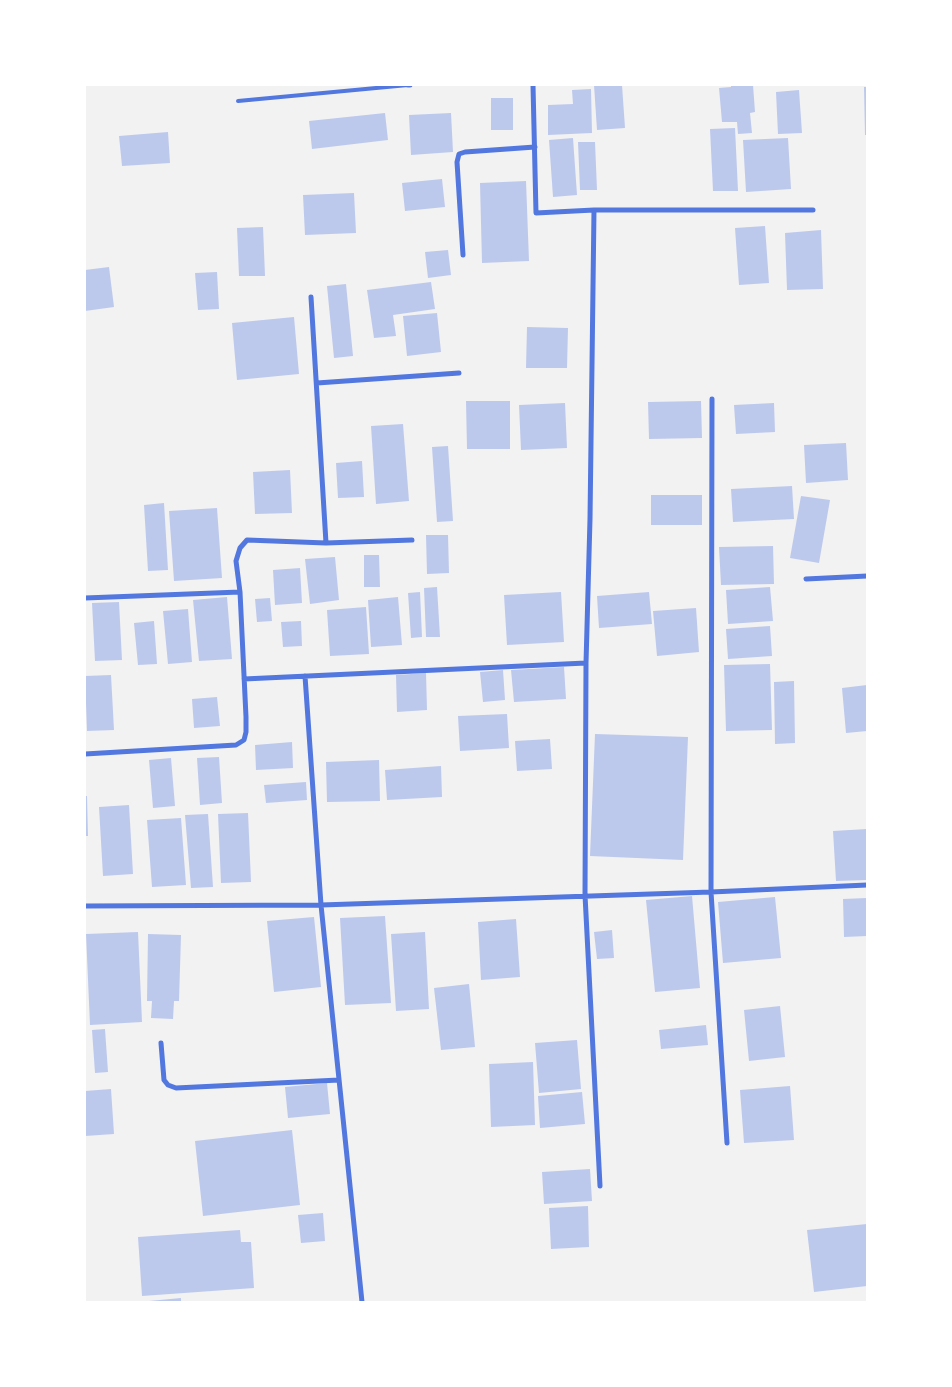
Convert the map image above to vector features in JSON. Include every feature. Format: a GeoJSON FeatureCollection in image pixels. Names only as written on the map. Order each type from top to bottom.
{"type":"FeatureCollection","features":[{"type":"Feature","properties":{"kind":"street"},"geometry":{"type":"LineString","coordinates":[[533,85],[536,212],[594,210],[813,210]]}},
{"type":"Feature","properties":{"kind":"street"},"geometry":{"type":"LineString","coordinates":[[463,255],[457,162],[459,154],[535,147]]}},
{"type":"Feature","properties":{"kind":"street"},"geometry":{"type":"LineString","coordinates":[[594,210],[586,663],[585,895],[600,1186]]}},
{"type":"Feature","properties":{"kind":"street"},"geometry":{"type":"LineString","coordinates":[[311,297],[326,543]]}},
{"type":"Feature","properties":{"kind":"street"},"geometry":{"type":"LineString","coordinates":[[316,383],[459,373]]}},
{"type":"Feature","properties":{"kind":"street"},"geometry":{"type":"LineString","coordinates":[[712,399],[711,892],[727,1143]]}},
{"type":"Feature","properties":{"kind":"street"},"geometry":{"type":"LineString","coordinates":[[85,754],[236,745],[244,740],[246,732],[244,679],[240,592],[236,562],[240,548],[247,540],[326,543],[412,540]]}},
{"type":"Feature","properties":{"kind":"street"},"geometry":{"type":"LineString","coordinates":[[806,579],[867,576]]}},
{"type":"Feature","properties":{"kind":"street"},"geometry":{"type":"LineString","coordinates":[[85,598],[240,592]]}},
{"type":"Feature","properties":{"kind":"street"},"geometry":{"type":"LineString","coordinates":[[244,679],[586,663]]}},
{"type":"Feature","properties":{"kind":"street"},"geometry":{"type":"LineString","coordinates":[[305,676],[321,904],[362,1302]]}},
{"type":"Feature","properties":{"kind":"street"},"geometry":{"type":"LineString","coordinates":[[85,906],[321,904],[711,892],[867,885]]}},
{"type":"Feature","properties":{"kind":"street"},"geometry":{"type":"LineString","coordinates":[[161,1042],[164,1080],[168,1085],[176,1088],[339,1080]]}},
{"type":"Feature","properties":{"kind":"lane"},"geometry":{"type":"LineString","coordinates":[[238,101],[409,85]]}},
{"type":"Feature","properties":{"kind":"building"},"geometry":{"type":"Polygon","coordinates":[[[594,85],[622,85],[625,128],[597,130],[594,85]]]}},
{"type":"Feature","properties":{"kind":"building"},"geometry":{"type":"Polygon","coordinates":[[[731,85],[753,85],[755,112],[750,113],[752,133],[738,134],[737,122],[722,122],[719,88],[731,87],[731,85]]]}},
{"type":"Feature","properties":{"kind":"building"},"geometry":{"type":"Polygon","coordinates":[[[864,87],[867,87],[867,135],[865,135],[864,87]]]}},
{"type":"Feature","properties":{"kind":"building"},"geometry":{"type":"Polygon","coordinates":[[[591,89],[592,133],[548,135],[548,105],[573,104],[572,90],[591,89]]]}},
{"type":"Feature","properties":{"kind":"building"},"geometry":{"type":"Polygon","coordinates":[[[799,90],[802,133],[778,134],[776,92],[799,90]]]}},
{"type":"Feature","properties":{"kind":"building"},"geometry":{"type":"Polygon","coordinates":[[[491,98],[513,98],[513,130],[491,130],[491,98]]]}},
{"type":"Feature","properties":{"kind":"building"},"geometry":{"type":"Polygon","coordinates":[[[385,113],[388,140],[312,149],[309,121],[385,113]]]}},
{"type":"Feature","properties":{"kind":"building"},"geometry":{"type":"Polygon","coordinates":[[[451,113],[453,152],[411,155],[409,115],[451,113]]]}},
{"type":"Feature","properties":{"kind":"building"},"geometry":{"type":"Polygon","coordinates":[[[735,128],[738,191],[713,191],[710,129],[735,128]]]}},
{"type":"Feature","properties":{"kind":"building"},"geometry":{"type":"Polygon","coordinates":[[[168,132],[170,163],[122,166],[119,136],[168,132]]]}},
{"type":"Feature","properties":{"kind":"building"},"geometry":{"type":"Polygon","coordinates":[[[573,138],[577,195],[553,197],[549,140],[573,138]]]}},
{"type":"Feature","properties":{"kind":"building"},"geometry":{"type":"Polygon","coordinates":[[[788,138],[791,189],[746,192],[743,140],[788,138]]]}},
{"type":"Feature","properties":{"kind":"building"},"geometry":{"type":"Polygon","coordinates":[[[578,142],[595,142],[597,190],[580,190],[578,142]]]}},
{"type":"Feature","properties":{"kind":"building"},"geometry":{"type":"Polygon","coordinates":[[[442,179],[445,207],[405,211],[402,183],[442,179]]]}},
{"type":"Feature","properties":{"kind":"building"},"geometry":{"type":"Polygon","coordinates":[[[526,181],[529,261],[482,263],[480,183],[526,181]]]}},
{"type":"Feature","properties":{"kind":"building"},"geometry":{"type":"Polygon","coordinates":[[[354,193],[356,233],[305,235],[303,195],[354,193]]]}},
{"type":"Feature","properties":{"kind":"building"},"geometry":{"type":"Polygon","coordinates":[[[765,226],[769,283],[739,285],[735,228],[765,226]]]}},
{"type":"Feature","properties":{"kind":"building"},"geometry":{"type":"Polygon","coordinates":[[[263,227],[265,276],[239,276],[237,228],[263,227]]]}},
{"type":"Feature","properties":{"kind":"building"},"geometry":{"type":"Polygon","coordinates":[[[821,230],[823,289],[787,290],[785,233],[821,230]]]}},
{"type":"Feature","properties":{"kind":"building"},"geometry":{"type":"Polygon","coordinates":[[[448,250],[451,275],[428,278],[425,252],[448,250]]]}},
{"type":"Feature","properties":{"kind":"building"},"geometry":{"type":"Polygon","coordinates":[[[109,267],[114,307],[85,311],[85,270],[109,267]]]}},
{"type":"Feature","properties":{"kind":"building"},"geometry":{"type":"Polygon","coordinates":[[[217,272],[219,309],[198,310],[195,273],[217,272]]]}},
{"type":"Feature","properties":{"kind":"building"},"geometry":{"type":"Polygon","coordinates":[[[431,282],[435,309],[393,315],[396,336],[374,338],[367,290],[431,282]]]}},
{"type":"Feature","properties":{"kind":"building"},"geometry":{"type":"Polygon","coordinates":[[[346,284],[353,356],[334,358],[327,286],[346,284]]]}},
{"type":"Feature","properties":{"kind":"building"},"geometry":{"type":"Polygon","coordinates":[[[437,313],[441,352],[407,356],[403,316],[437,313]]]}},
{"type":"Feature","properties":{"kind":"building"},"geometry":{"type":"Polygon","coordinates":[[[294,317],[299,374],[237,380],[232,323],[294,317]]]}},
{"type":"Feature","properties":{"kind":"building"},"geometry":{"type":"Polygon","coordinates":[[[527,327],[568,328],[567,368],[526,368],[527,327]]]}},
{"type":"Feature","properties":{"kind":"building"},"geometry":{"type":"Polygon","coordinates":[[[466,401],[510,401],[510,449],[467,449],[466,401]]]}},
{"type":"Feature","properties":{"kind":"building"},"geometry":{"type":"Polygon","coordinates":[[[701,401],[702,438],[649,439],[648,402],[701,401]]]}},
{"type":"Feature","properties":{"kind":"building"},"geometry":{"type":"Polygon","coordinates":[[[565,403],[567,448],[521,450],[519,405],[565,403]]]}},
{"type":"Feature","properties":{"kind":"building"},"geometry":{"type":"Polygon","coordinates":[[[774,403],[775,432],[736,434],[734,405],[774,403]]]}},
{"type":"Feature","properties":{"kind":"building"},"geometry":{"type":"Polygon","coordinates":[[[403,424],[409,501],[376,504],[371,426],[403,424]]]}},
{"type":"Feature","properties":{"kind":"building"},"geometry":{"type":"Polygon","coordinates":[[[846,443],[848,480],[806,483],[804,445],[846,443]]]}},
{"type":"Feature","properties":{"kind":"building"},"geometry":{"type":"Polygon","coordinates":[[[448,446],[453,521],[437,522],[432,447],[448,446]]]}},
{"type":"Feature","properties":{"kind":"building"},"geometry":{"type":"Polygon","coordinates":[[[362,461],[364,497],[338,498],[336,463],[362,461]]]}},
{"type":"Feature","properties":{"kind":"building"},"geometry":{"type":"Polygon","coordinates":[[[290,470],[292,513],[255,514],[253,472],[290,470]]]}},
{"type":"Feature","properties":{"kind":"building"},"geometry":{"type":"Polygon","coordinates":[[[792,486],[794,519],[733,522],[731,489],[792,486]]]}},
{"type":"Feature","properties":{"kind":"building"},"geometry":{"type":"Polygon","coordinates":[[[651,495],[702,495],[702,525],[651,525],[651,495]]]}},
{"type":"Feature","properties":{"kind":"building"},"geometry":{"type":"Polygon","coordinates":[[[801,496],[830,500],[819,563],[790,558],[801,496]]]}},
{"type":"Feature","properties":{"kind":"building"},"geometry":{"type":"Polygon","coordinates":[[[164,503],[168,570],[148,571],[144,505],[164,503]]]}},
{"type":"Feature","properties":{"kind":"building"},"geometry":{"type":"Polygon","coordinates":[[[217,508],[222,578],[174,581],[169,511],[217,508]]]}},
{"type":"Feature","properties":{"kind":"building"},"geometry":{"type":"Polygon","coordinates":[[[426,535],[448,535],[449,573],[427,574],[426,535]]]}},
{"type":"Feature","properties":{"kind":"building"},"geometry":{"type":"Polygon","coordinates":[[[773,546],[774,584],[721,585],[719,547],[773,546]]]}},
{"type":"Feature","properties":{"kind":"building"},"geometry":{"type":"Polygon","coordinates":[[[364,555],[379,555],[380,587],[364,587],[364,555]]]}},
{"type":"Feature","properties":{"kind":"building"},"geometry":{"type":"Polygon","coordinates":[[[335,557],[339,600],[310,604],[305,559],[335,557]]]}},
{"type":"Feature","properties":{"kind":"building"},"geometry":{"type":"Polygon","coordinates":[[[300,568],[302,603],[275,605],[273,570],[300,568]]]}},
{"type":"Feature","properties":{"kind":"building"},"geometry":{"type":"Polygon","coordinates":[[[437,587],[440,637],[426,637],[424,588],[437,587]]]}},
{"type":"Feature","properties":{"kind":"building"},"geometry":{"type":"Polygon","coordinates":[[[770,587],[773,621],[728,624],[726,590],[770,587]]]}},
{"type":"Feature","properties":{"kind":"building"},"geometry":{"type":"Polygon","coordinates":[[[420,592],[422,637],[411,638],[408,593],[420,592]]]}},
{"type":"Feature","properties":{"kind":"building"},"geometry":{"type":"Polygon","coordinates":[[[561,592],[564,642],[507,645],[504,595],[561,592]]]}},
{"type":"Feature","properties":{"kind":"building"},"geometry":{"type":"Polygon","coordinates":[[[649,592],[652,624],[599,628],[597,596],[649,592]]]}},
{"type":"Feature","properties":{"kind":"building"},"geometry":{"type":"Polygon","coordinates":[[[227,597],[232,659],[199,661],[193,600],[227,597]]]}},
{"type":"Feature","properties":{"kind":"building"},"geometry":{"type":"Polygon","coordinates":[[[398,597],[402,645],[371,647],[368,600],[398,597]]]}},
{"type":"Feature","properties":{"kind":"building"},"geometry":{"type":"Polygon","coordinates":[[[270,598],[272,621],[257,622],[255,599],[270,598]]]}},
{"type":"Feature","properties":{"kind":"building"},"geometry":{"type":"Polygon","coordinates":[[[119,602],[122,660],[95,661],[92,603],[119,602]]]}},
{"type":"Feature","properties":{"kind":"building"},"geometry":{"type":"Polygon","coordinates":[[[366,607],[369,654],[330,656],[327,610],[366,607]]]}},
{"type":"Feature","properties":{"kind":"building"},"geometry":{"type":"Polygon","coordinates":[[[696,608],[699,652],[657,656],[653,611],[696,608]]]}},
{"type":"Feature","properties":{"kind":"building"},"geometry":{"type":"Polygon","coordinates":[[[188,609],[192,662],[168,664],[163,611],[188,609]]]}},
{"type":"Feature","properties":{"kind":"building"},"geometry":{"type":"Polygon","coordinates":[[[154,621],[157,664],[138,665],[134,623],[154,621]]]}},
{"type":"Feature","properties":{"kind":"building"},"geometry":{"type":"Polygon","coordinates":[[[301,621],[302,646],[283,647],[281,622],[301,621]]]}},
{"type":"Feature","properties":{"kind":"building"},"geometry":{"type":"Polygon","coordinates":[[[770,626],[772,656],[728,659],[726,629],[770,626]]]}},
{"type":"Feature","properties":{"kind":"building"},"geometry":{"type":"Polygon","coordinates":[[[770,664],[772,730],[726,731],[724,665],[770,664]]]}},
{"type":"Feature","properties":{"kind":"building"},"geometry":{"type":"Polygon","coordinates":[[[564,667],[566,699],[514,702],[511,670],[564,667]]]}},
{"type":"Feature","properties":{"kind":"building"},"geometry":{"type":"Polygon","coordinates":[[[503,670],[505,700],[483,702],[480,672],[503,670]]]}},
{"type":"Feature","properties":{"kind":"building"},"geometry":{"type":"Polygon","coordinates":[[[426,673],[427,710],[397,712],[396,675],[426,673]]]}},
{"type":"Feature","properties":{"kind":"building"},"geometry":{"type":"Polygon","coordinates":[[[111,675],[114,730],[87,731],[85,676],[111,675]]]}},
{"type":"Feature","properties":{"kind":"building"},"geometry":{"type":"Polygon","coordinates":[[[794,681],[795,743],[775,744],[774,682],[794,681]]]}},
{"type":"Feature","properties":{"kind":"building"},"geometry":{"type":"Polygon","coordinates":[[[867,685],[867,731],[846,733],[842,688],[867,685]]]}},
{"type":"Feature","properties":{"kind":"building"},"geometry":{"type":"Polygon","coordinates":[[[217,697],[220,726],[194,728],[192,699],[217,697]]]}},
{"type":"Feature","properties":{"kind":"building"},"geometry":{"type":"Polygon","coordinates":[[[507,714],[509,748],[460,751],[458,716],[507,714]]]}},
{"type":"Feature","properties":{"kind":"building"},"geometry":{"type":"Polygon","coordinates":[[[595,734],[688,737],[683,860],[590,856],[595,734]]]}},
{"type":"Feature","properties":{"kind":"building"},"geometry":{"type":"Polygon","coordinates":[[[550,739],[552,769],[517,771],[515,741],[550,739]]]}},
{"type":"Feature","properties":{"kind":"building"},"geometry":{"type":"Polygon","coordinates":[[[292,742],[293,768],[256,770],[255,745],[292,742]]]}},
{"type":"Feature","properties":{"kind":"building"},"geometry":{"type":"Polygon","coordinates":[[[219,757],[222,803],[200,805],[197,758],[219,757]]]}},
{"type":"Feature","properties":{"kind":"building"},"geometry":{"type":"Polygon","coordinates":[[[171,758],[175,806],[153,808],[149,760],[171,758]]]}},
{"type":"Feature","properties":{"kind":"building"},"geometry":{"type":"Polygon","coordinates":[[[379,760],[380,801],[327,802],[326,762],[379,760]]]}},
{"type":"Feature","properties":{"kind":"building"},"geometry":{"type":"Polygon","coordinates":[[[441,766],[442,797],[387,800],[385,770],[441,766]]]}},
{"type":"Feature","properties":{"kind":"building"},"geometry":{"type":"Polygon","coordinates":[[[306,782],[307,800],[266,803],[264,785],[306,782]]]}},
{"type":"Feature","properties":{"kind":"building"},"geometry":{"type":"Polygon","coordinates":[[[85,796],[87,796],[88,836],[85,836],[85,796]]]}},
{"type":"Feature","properties":{"kind":"building"},"geometry":{"type":"Polygon","coordinates":[[[129,805],[133,874],[103,876],[99,807],[129,805]]]}},
{"type":"Feature","properties":{"kind":"building"},"geometry":{"type":"Polygon","coordinates":[[[248,813],[251,882],[221,883],[218,814],[248,813]]]}},
{"type":"Feature","properties":{"kind":"building"},"geometry":{"type":"Polygon","coordinates":[[[208,814],[213,887],[191,888],[185,815],[208,814]]]}},
{"type":"Feature","properties":{"kind":"building"},"geometry":{"type":"Polygon","coordinates":[[[181,818],[186,885],[152,887],[147,820],[181,818]]]}},
{"type":"Feature","properties":{"kind":"building"},"geometry":{"type":"Polygon","coordinates":[[[867,829],[867,880],[836,881],[833,831],[867,829]]]}},
{"type":"Feature","properties":{"kind":"building"},"geometry":{"type":"Polygon","coordinates":[[[692,896],[700,988],[655,992],[646,900],[692,896]]]}},
{"type":"Feature","properties":{"kind":"building"},"geometry":{"type":"Polygon","coordinates":[[[775,897],[781,958],[723,963],[718,902],[775,897]]]}},
{"type":"Feature","properties":{"kind":"building"},"geometry":{"type":"Polygon","coordinates":[[[867,898],[867,936],[844,937],[843,899],[867,898]]]}},
{"type":"Feature","properties":{"kind":"building"},"geometry":{"type":"Polygon","coordinates":[[[385,916],[391,1003],[345,1005],[340,918],[385,916]]]}},
{"type":"Feature","properties":{"kind":"building"},"geometry":{"type":"Polygon","coordinates":[[[314,917],[321,987],[274,992],[267,921],[314,917]]]}},
{"type":"Feature","properties":{"kind":"building"},"geometry":{"type":"Polygon","coordinates":[[[516,919],[520,977],[481,980],[478,922],[516,919]]]}},
{"type":"Feature","properties":{"kind":"building"},"geometry":{"type":"Polygon","coordinates":[[[612,930],[614,958],[597,959],[594,932],[612,930]]]}},
{"type":"Feature","properties":{"kind":"building"},"geometry":{"type":"Polygon","coordinates":[[[138,932],[142,1022],[90,1025],[86,934],[138,932]]]}},
{"type":"Feature","properties":{"kind":"building"},"geometry":{"type":"Polygon","coordinates":[[[425,932],[429,1009],[396,1011],[391,934],[425,932]]]}},
{"type":"Feature","properties":{"kind":"building"},"geometry":{"type":"Polygon","coordinates":[[[148,934],[181,935],[179,1001],[174,1001],[173,1019],[151,1018],[152,1001],[147,1001],[148,934]]]}},
{"type":"Feature","properties":{"kind":"building"},"geometry":{"type":"Polygon","coordinates":[[[469,984],[475,1047],[441,1050],[434,988],[469,984]]]}},
{"type":"Feature","properties":{"kind":"building"},"geometry":{"type":"Polygon","coordinates":[[[780,1006],[785,1057],[749,1061],[744,1010],[780,1006]]]}},
{"type":"Feature","properties":{"kind":"building"},"geometry":{"type":"Polygon","coordinates":[[[706,1025],[708,1045],[661,1049],[659,1030],[706,1025]]]}},
{"type":"Feature","properties":{"kind":"building"},"geometry":{"type":"Polygon","coordinates":[[[105,1029],[108,1072],[95,1073],[92,1030],[105,1029]]]}},
{"type":"Feature","properties":{"kind":"building"},"geometry":{"type":"Polygon","coordinates":[[[577,1040],[581,1089],[539,1093],[535,1043],[577,1040]]]}},
{"type":"Feature","properties":{"kind":"building"},"geometry":{"type":"Polygon","coordinates":[[[533,1062],[535,1125],[491,1127],[489,1064],[533,1062]]]}},
{"type":"Feature","properties":{"kind":"building"},"geometry":{"type":"Polygon","coordinates":[[[327,1083],[330,1114],[288,1118],[285,1087],[327,1083]]]}},
{"type":"Feature","properties":{"kind":"building"},"geometry":{"type":"Polygon","coordinates":[[[790,1086],[794,1140],[744,1143],[740,1090],[790,1086]]]}},
{"type":"Feature","properties":{"kind":"building"},"geometry":{"type":"Polygon","coordinates":[[[111,1089],[114,1134],[85,1136],[85,1091],[111,1089]]]}},
{"type":"Feature","properties":{"kind":"building"},"geometry":{"type":"Polygon","coordinates":[[[582,1092],[585,1124],[540,1128],[538,1096],[582,1092]]]}},
{"type":"Feature","properties":{"kind":"building"},"geometry":{"type":"Polygon","coordinates":[[[292,1130],[300,1205],[203,1216],[195,1141],[292,1130]]]}},
{"type":"Feature","properties":{"kind":"building"},"geometry":{"type":"Polygon","coordinates":[[[590,1169],[592,1201],[544,1204],[542,1172],[590,1169]]]}},
{"type":"Feature","properties":{"kind":"building"},"geometry":{"type":"Polygon","coordinates":[[[588,1206],[589,1247],[551,1249],[549,1208],[588,1206]]]}},
{"type":"Feature","properties":{"kind":"building"},"geometry":{"type":"Polygon","coordinates":[[[323,1213],[325,1241],[301,1243],[298,1215],[323,1213]]]}},
{"type":"Feature","properties":{"kind":"building"},"geometry":{"type":"Polygon","coordinates":[[[867,1224],[867,1286],[814,1292],[807,1230],[867,1224]]]}},
{"type":"Feature","properties":{"kind":"building"},"geometry":{"type":"Polygon","coordinates":[[[240,1230],[241,1242],[251,1242],[254,1288],[142,1296],[138,1237],[240,1230]]]}},
{"type":"Feature","properties":{"kind":"building"},"geometry":{"type":"Polygon","coordinates":[[[181,1298],[181,1302],[149,1302],[149,1301],[181,1298]]]}}]}
